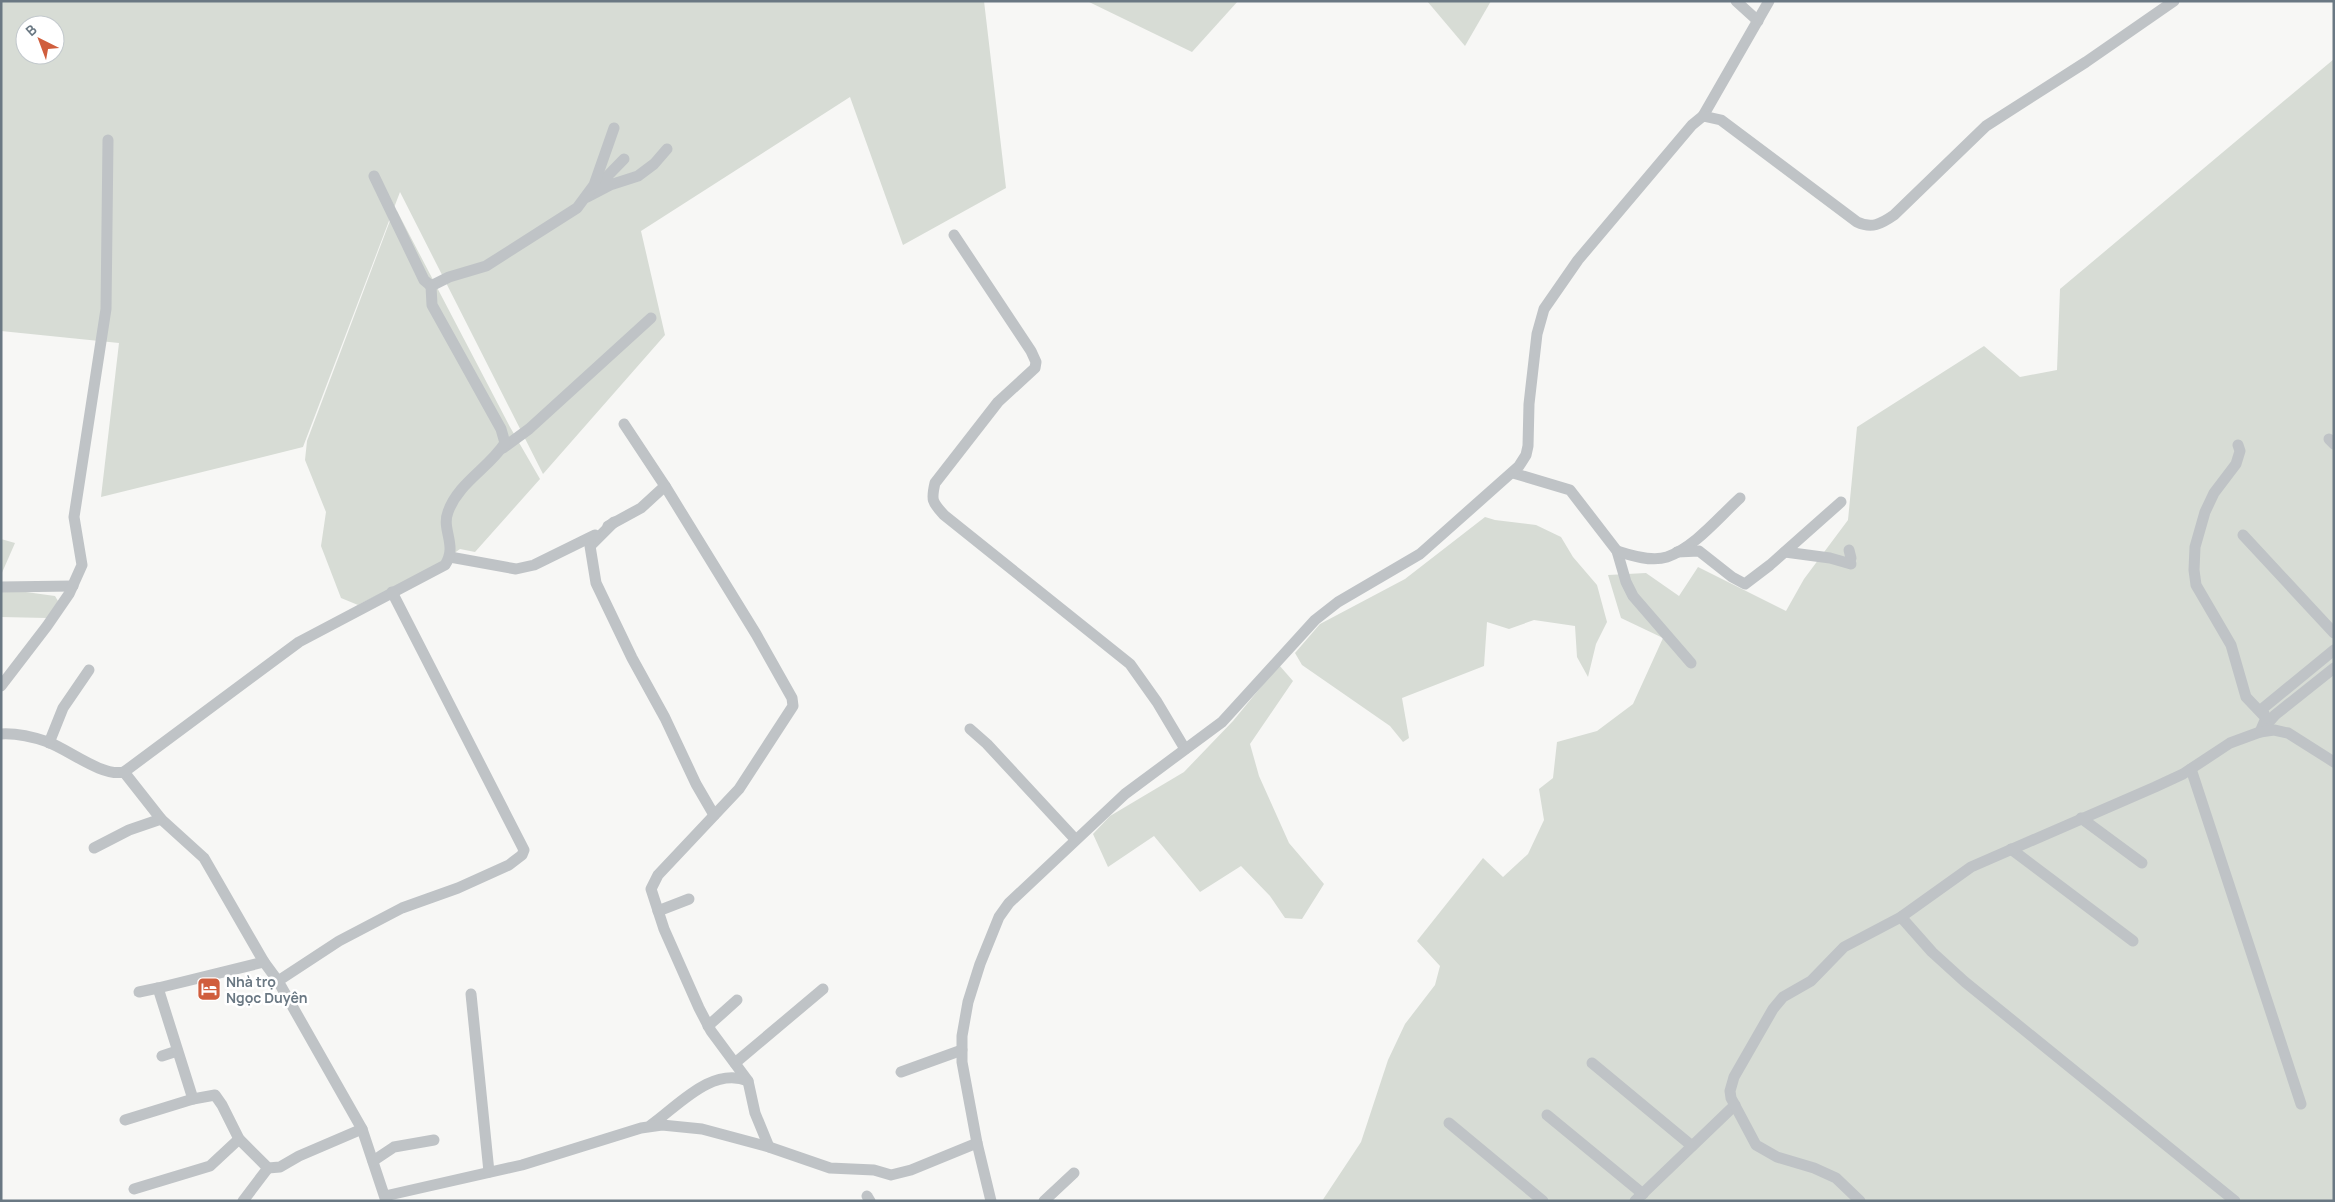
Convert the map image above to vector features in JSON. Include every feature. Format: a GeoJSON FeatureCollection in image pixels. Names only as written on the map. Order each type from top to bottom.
{"type":"FeatureCollection","features":[{"type":"Feature","properties":{"kind":"street"},"geometry":{"type":"LineString","coordinates":[[1736,1],[1758,21]]}},
{"type":"Feature","properties":{"kind":"street"},"geometry":{"type":"LineString","coordinates":[[991,1201],[977,1143],[962,1050],[968,1002],[980,964],[999,917],[1009,903],[1125,794],[1222,722],[1315,620],[1338,602],[1420,554],[1513,473],[1526,455],[1529,404],[1537,334],[1544,309],[1578,260],[1692,125],[1703,116],[1769,1]]}},
{"type":"Feature","properties":{"kind":"street"},"geometry":{"type":"LineString","coordinates":[[1703,116],[1721,120],[1857,222],[1866,226],[1874,226],[1894,215],[1994,120],[2086,62],[2174,1]]}},
{"type":"Feature","properties":{"kind":"street"},"geometry":{"type":"LineString","coordinates":[[587,198],[609,146],[614,128]]}},
{"type":"Feature","properties":{"kind":"street"},"geometry":{"type":"LineString","coordinates":[[1,686],[48,626],[82,566],[74,517],[106,309],[108,140]]}},
{"type":"Feature","properties":{"kind":"street"},"geometry":{"type":"LineString","coordinates":[[587,198],[610,185],[638,176],[654,164],[667,149]]}},
{"type":"Feature","properties":{"kind":"street"},"geometry":{"type":"LineString","coordinates":[[431,286],[449,277],[486,266],[563,219],[587,198],[624,159]]}},
{"type":"Feature","properties":{"kind":"street"},"geometry":{"type":"LineString","coordinates":[[374,176],[424,280],[431,286],[432,305],[502,429],[506,443],[503,448]]}},
{"type":"Feature","properties":{"kind":"street"},"geometry":{"type":"LineString","coordinates":[[954,235],[1031,351],[1036,362],[1035,368],[998,402],[935,483],[932,496],[935,505],[944,515],[1130,664],[1157,702],[1185,749]]}},
{"type":"Feature","properties":{"kind":"street"},"geometry":{"type":"LineString","coordinates":[[1,734],[30,736],[49,742],[96,766],[119,773],[124,772],[299,642],[445,565],[450,558],[451,543],[447,514],[465,487],[503,448],[529,429],[651,318]]}},
{"type":"Feature","properties":{"kind":"street"},"geometry":{"type":"LineString","coordinates":[[624,424],[665,486],[756,634],[792,698],[793,706],[749,776],[653,882],[651,889],[658,911],[708,1026],[748,1082],[755,1113],[769,1147]]}},
{"type":"Feature","properties":{"kind":"street"},"geometry":{"type":"LineString","coordinates":[[2238,445],[2240,451],[2236,464],[2214,493],[2205,512],[2195,547],[2194,570],[2196,585],[2231,644],[2246,697],[2266,718]]}},
{"type":"Feature","properties":{"kind":"street"},"geometry":{"type":"LineString","coordinates":[[1513,473],[1570,490],[1586,508],[1617,551],[1626,582],[1633,596],[1691,663]]}},
{"type":"Feature","properties":{"kind":"street"},"geometry":{"type":"LineString","coordinates":[[450,558],[474,560],[516,568],[534,565],[589,539],[614,522],[641,508],[665,486]]}},
{"type":"Feature","properties":{"kind":"street"},"geometry":{"type":"LineString","coordinates":[[1617,551],[1638,558],[1665,558],[1694,541],[1740,498]]}},
{"type":"Feature","properties":{"kind":"street"},"geometry":{"type":"LineString","coordinates":[[1677,552],[1699,551],[1732,577],[1745,584],[1785,552],[1841,502]]}},
{"type":"Feature","properties":{"kind":"street"},"geometry":{"type":"LineString","coordinates":[[614,522],[590,546],[596,583],[632,658],[665,718],[696,784],[714,815]]}},
{"type":"Feature","properties":{"kind":"street"},"geometry":{"type":"LineString","coordinates":[[2243,535],[2334,633]]}},
{"type":"Feature","properties":{"kind":"street"},"geometry":{"type":"LineString","coordinates":[[1785,552],[1830,558],[1850,563],[1851,558],[1848,550]]}},
{"type":"Feature","properties":{"kind":"street"},"geometry":{"type":"LineString","coordinates":[[1,587],[72,586]]}},
{"type":"Feature","properties":{"kind":"street"},"geometry":{"type":"LineString","coordinates":[[278,981],[339,941],[402,908],[458,888],[508,865],[522,855],[524,850],[392,592]]}},
{"type":"Feature","properties":{"kind":"street"},"geometry":{"type":"LineString","coordinates":[[2260,732],[2266,718],[2262,709],[2334,650]]}},
{"type":"Feature","properties":{"kind":"street"},"geometry":{"type":"LineString","coordinates":[[2260,732],[2275,715],[2334,668]]}},
{"type":"Feature","properties":{"kind":"street"},"geometry":{"type":"LineString","coordinates":[[49,742],[63,708],[89,670]]}},
{"type":"Feature","properties":{"kind":"street"},"geometry":{"type":"LineString","coordinates":[[970,729],[987,744],[1075,839]]}},
{"type":"Feature","properties":{"kind":"street"},"geometry":{"type":"LineString","coordinates":[[1860,1201],[1836,1178],[1814,1168],[1777,1157],[1756,1145],[1735,1105],[1730,1091],[1734,1077],[1779,1002],[1789,992],[1811,981],[1844,946],[1901,917],[1971,866],[2155,787],[2190,769],[2230,743],[2260,732],[2274,730],[2288,733],[2334,762]]}},
{"type":"Feature","properties":{"kind":"street"},"geometry":{"type":"LineString","coordinates":[[2190,769],[2301,1104]]}},
{"type":"Feature","properties":{"kind":"street"},"geometry":{"type":"LineString","coordinates":[[124,772],[161,819],[204,858],[264,962],[278,981],[362,1129],[386,1198],[489,1172],[522,1166],[650,1126],[682,1126],[769,1147],[830,1168],[874,1170],[891,1175],[911,1170],[977,1143]]}},
{"type":"Feature","properties":{"kind":"street"},"geometry":{"type":"LineString","coordinates":[[2081,818],[2142,864]]}},
{"type":"Feature","properties":{"kind":"street"},"geometry":{"type":"LineString","coordinates":[[94,848],[129,830],[161,819]]}},
{"type":"Feature","properties":{"kind":"street"},"geometry":{"type":"LineString","coordinates":[[2011,849],[2133,941]]}},
{"type":"Feature","properties":{"kind":"street"},"geometry":{"type":"LineString","coordinates":[[658,911],[689,899]]}},
{"type":"Feature","properties":{"kind":"street"},"geometry":{"type":"LineString","coordinates":[[1901,917],[1932,952],[1965,982],[2235,1201]]}},
{"type":"Feature","properties":{"kind":"street"},"geometry":{"type":"LineString","coordinates":[[139,992],[264,962]]}},
{"type":"Feature","properties":{"kind":"street"},"geometry":{"type":"LineString","coordinates":[[158,988],[193,1099]]}},
{"type":"Feature","properties":{"kind":"street"},"geometry":{"type":"LineString","coordinates":[[735,1063],[823,989]]}},
{"type":"Feature","properties":{"kind":"street"},"geometry":{"type":"LineString","coordinates":[[471,994],[489,1172]]}},
{"type":"Feature","properties":{"kind":"street"},"geometry":{"type":"LineString","coordinates":[[708,1026],[737,1000]]}},
{"type":"Feature","properties":{"kind":"street"},"geometry":{"type":"LineString","coordinates":[[901,1072],[962,1050]]}},
{"type":"Feature","properties":{"kind":"street"},"geometry":{"type":"LineString","coordinates":[[162,1056],[177,1051]]}},
{"type":"Feature","properties":{"kind":"street"},"geometry":{"type":"LineString","coordinates":[[1592,1063],[1692,1146]]}},
{"type":"Feature","properties":{"kind":"street"},"geometry":{"type":"LineString","coordinates":[[650,1126],[691,1095],[722,1077],[738,1077],[748,1082]]}},
{"type":"Feature","properties":{"kind":"street"},"geometry":{"type":"LineString","coordinates":[[125,1120],[193,1099],[211,1095],[218,1097],[239,1140],[268,1168]]}},
{"type":"Feature","properties":{"kind":"street"},"geometry":{"type":"LineString","coordinates":[[1548,1115],[1639,1197],[1735,1105]]}},
{"type":"Feature","properties":{"kind":"street"},"geometry":{"type":"LineString","coordinates":[[1450,1123],[1543,1201]]}},
{"type":"Feature","properties":{"kind":"street"},"geometry":{"type":"LineString","coordinates":[[243,1201],[268,1168],[280,1167],[299,1156],[362,1129]]}},
{"type":"Feature","properties":{"kind":"street"},"geometry":{"type":"LineString","coordinates":[[134,1189],[210,1166],[239,1140]]}},
{"type":"Feature","properties":{"kind":"street"},"geometry":{"type":"LineString","coordinates":[[373,1161],[394,1147],[434,1140]]}},
{"type":"Feature","properties":{"kind":"street"},"geometry":{"type":"LineString","coordinates":[[1044,1201],[1074,1173]]}},
{"type":"Feature","properties":{"kind":"shaded area"},"geometry":{"type":"Polygon","coordinates":[[[1,1],[984,1],[1006,188],[903,245],[850,97],[641,231],[665,335],[543,474],[400,192],[303,447],[101,497],[119,343],[1,331],[1,1]]]}},
{"type":"Feature","properties":{"kind":"shaded area"},"geometry":{"type":"Polygon","coordinates":[[[1087,1],[1238,1],[1192,52],[1087,1]]]}},
{"type":"Feature","properties":{"kind":"shaded area"},"geometry":{"type":"Polygon","coordinates":[[[1427,1],[1491,1],[1465,46],[1427,1]]]}},
{"type":"Feature","properties":{"kind":"shaded area"},"geometry":{"type":"Polygon","coordinates":[[[2334,59],[2334,1201],[1322,1201],[1361,1142],[1388,1060],[1405,1024],[1435,985],[1440,966],[1417,941],[1483,858],[1503,877],[1528,854],[1544,820],[1539,789],[1553,778],[1557,742],[1597,731],[1633,704],[1663,638],[1621,618],[1608,575],[1646,573],[1679,596],[1698,567],[1786,611],[1804,579],[1848,520],[1857,427],[1984,346],[2020,377],[2057,370],[2060,289],[2334,59]]]}},
{"type":"Feature","properties":{"kind":"shaded area"},"geometry":{"type":"Polygon","coordinates":[[[394,210],[397,211],[510,427],[540,479],[475,552],[460,549],[442,562],[358,605],[341,598],[321,546],[326,512],[305,460],[307,441],[394,210]]]}},
{"type":"Feature","properties":{"kind":"shaded area"},"geometry":{"type":"Polygon","coordinates":[[[1485,517],[1536,525],[1561,537],[1573,557],[1597,585],[1607,622],[1596,644],[1588,677],[1577,657],[1575,626],[1534,620],[1509,629],[1487,622],[1484,666],[1402,698],[1409,738],[1403,742],[1390,726],[1302,665],[1295,653],[1320,624],[1405,579],[1485,517]]]}},
{"type":"Feature","properties":{"kind":"shaded area"},"geometry":{"type":"Polygon","coordinates":[[[1,539],[15,543],[1,575],[1,539]]]}},
{"type":"Feature","properties":{"kind":"shaded area"},"geometry":{"type":"Polygon","coordinates":[[[1,585],[4,589],[55,596],[58,601],[47,618],[1,617],[1,585]]]}},
{"type":"Feature","properties":{"kind":"shaded area"},"geometry":{"type":"Polygon","coordinates":[[[1279,665],[1293,681],[1250,744],[1259,776],[1289,843],[1324,884],[1302,919],[1285,918],[1270,896],[1241,866],[1200,892],[1154,836],[1108,867],[1093,834],[1110,816],[1184,772],[1233,721],[1279,665]]]}},
{"type":"Feature","properties":{"kind":"place","name":"Nhà trọ Ngọc Duyên"},"geometry":{"type":"Point","coordinates":[209,989]}}]}
